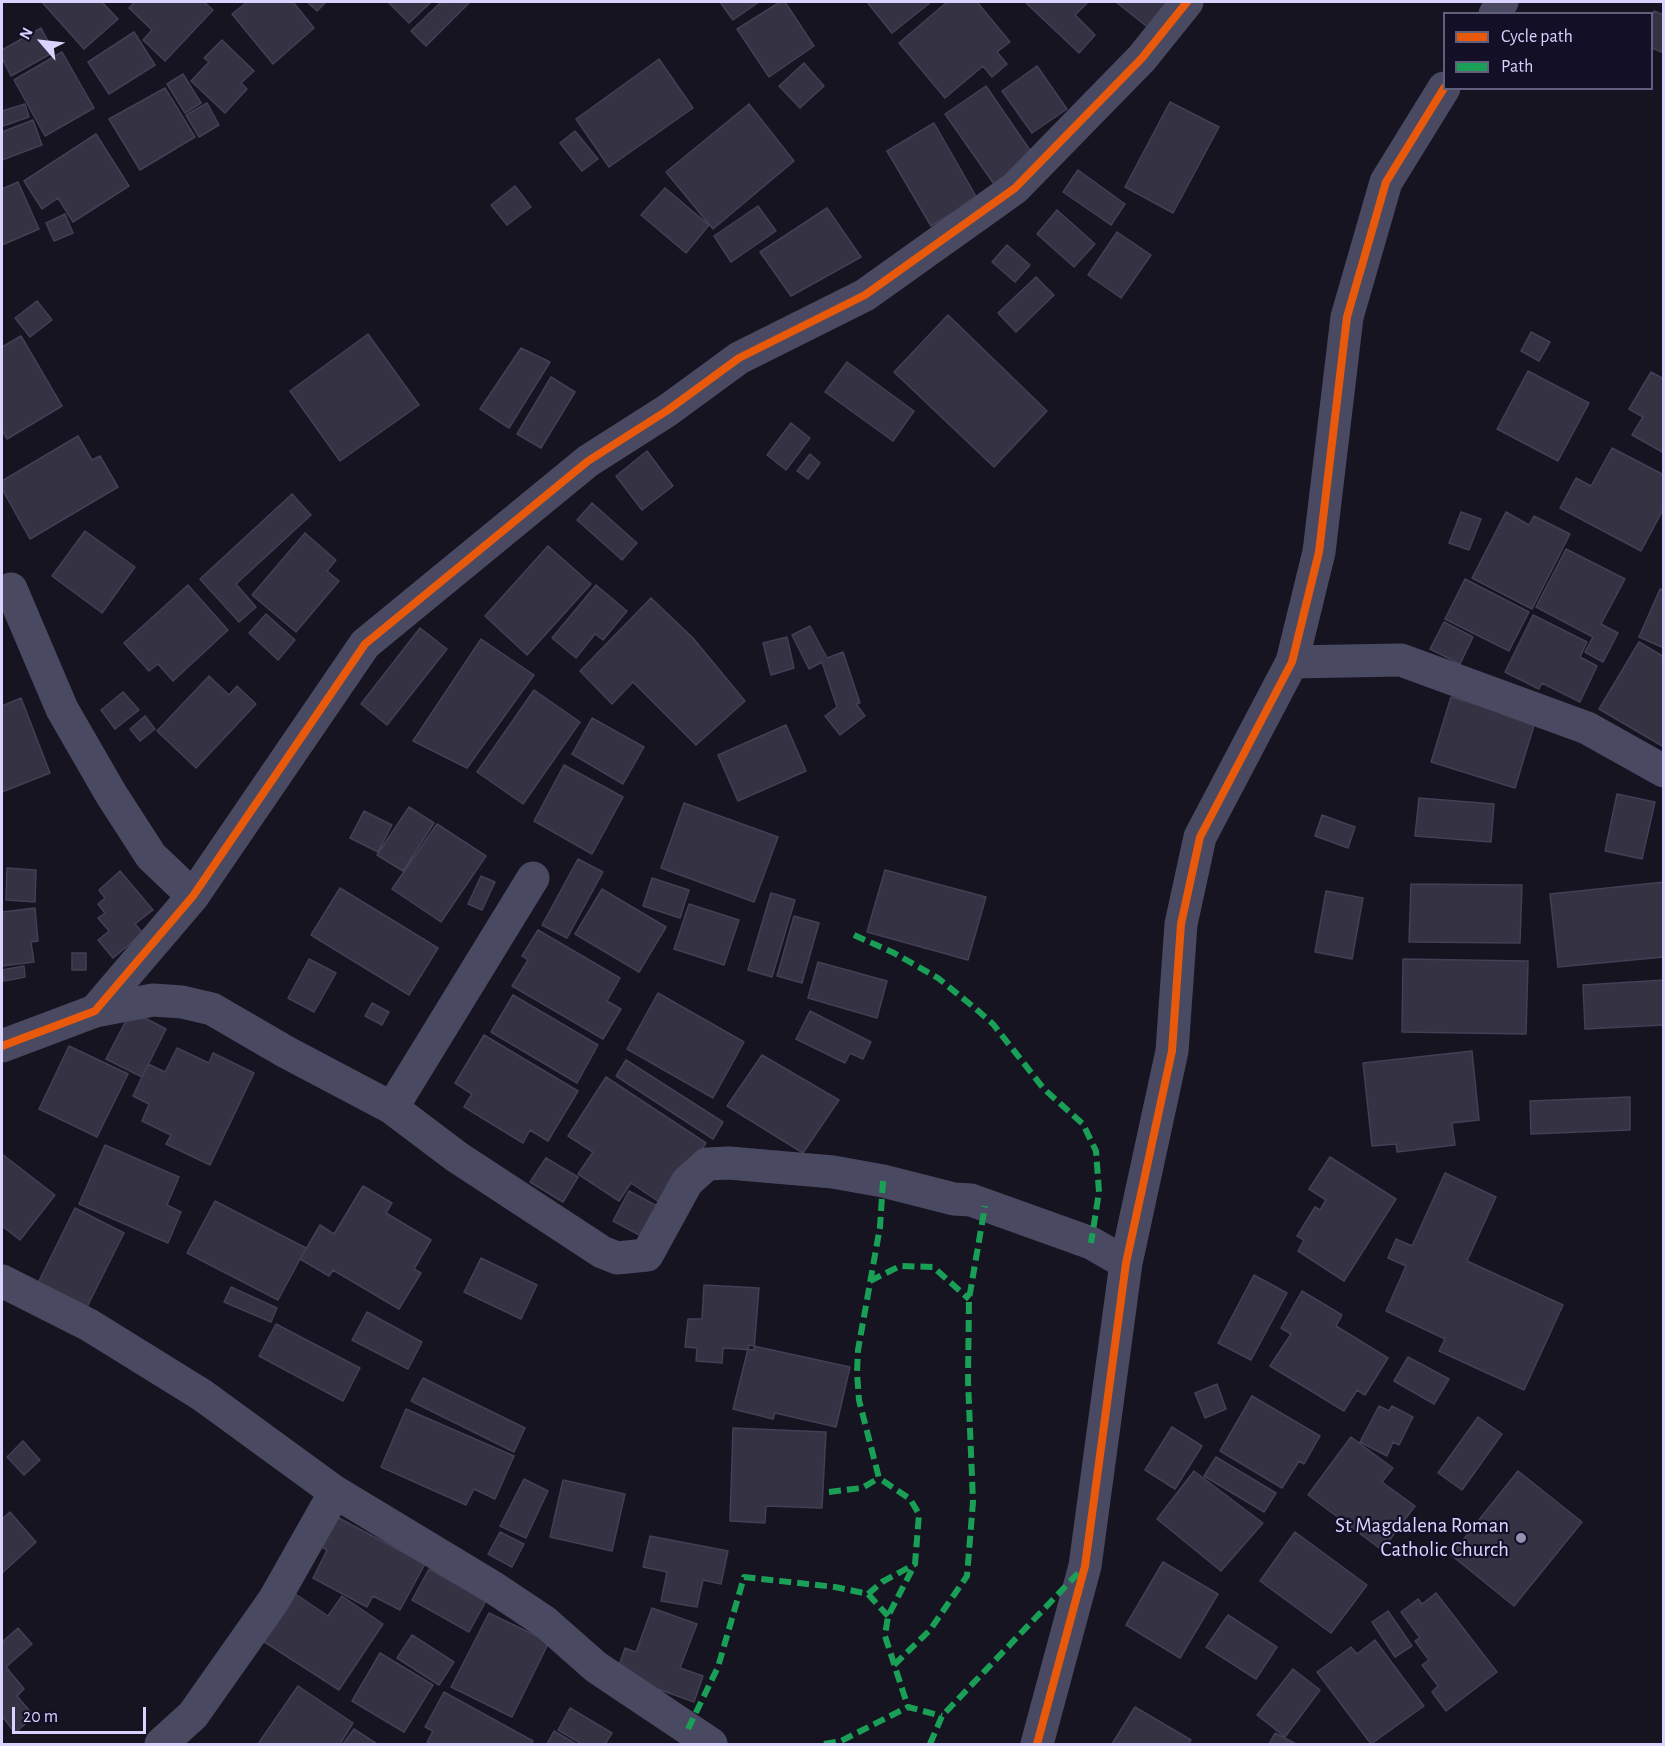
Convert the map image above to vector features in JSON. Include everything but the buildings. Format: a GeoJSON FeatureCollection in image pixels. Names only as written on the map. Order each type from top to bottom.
{"type":"FeatureCollection","features":[{"type":"Feature","properties":{"kind":"street"},"geometry":{"type":"LineString","coordinates":[[95,1011],[193,896],[365,644],[588,461],[668,410],[739,358],[865,295],[1015,188],[1142,58],[1187,2]]}},
{"type":"Feature","properties":{"kind":"street"},"geometry":{"type":"LineString","coordinates":[[1037,1744],[1085,1566],[1126,1263],[1172,1051],[1181,924],[1200,837],[1292,662],[1319,552],[1347,317],[1386,182],[1443,90]]}},
{"type":"Feature","properties":{"kind":"street"},"geometry":{"type":"LineString","coordinates":[[11,589],[62,709],[111,794],[151,856],[193,896]]}},
{"type":"Feature","properties":{"kind":"street"},"geometry":{"type":"LineString","coordinates":[[1292,662],[1401,660],[1587,728],[1664,771]]}},
{"type":"Feature","properties":{"kind":"street"},"geometry":{"type":"LineString","coordinates":[[392,1108],[533,878]]}},
{"type":"Feature","properties":{"kind":"street"},"geometry":{"type":"LineString","coordinates":[[2,1046],[95,1011],[153,1000],[182,1002],[212,1009],[392,1108],[465,1163],[602,1252],[617,1258],[647,1255],[687,1182],[707,1164],[729,1162],[833,1172],[883,1181],[954,1199],[972,1200],[1091,1243],[1126,1263]]}},
{"type":"Feature","properties":{"kind":"street"},"geometry":{"type":"LineString","coordinates":[[2,1281],[89,1325],[202,1395],[334,1492],[494,1588],[545,1622],[596,1667],[711,1744]]}},
{"type":"Feature","properties":{"kind":"street"},"geometry":{"type":"LineString","coordinates":[[161,1744],[193,1715],[274,1600],[334,1492]]}},
{"type":"Feature","properties":{"kind":"marked path"},"geometry":{"type":"LineString","coordinates":[[854,935],[894,953],[938,978],[976,1009],[993,1024],[1044,1089],[1083,1124],[1096,1151],[1099,1192],[1091,1243]]}},
{"type":"Feature","properties":{"kind":"marked path"},"geometry":{"type":"LineString","coordinates":[[883,1181],[880,1227],[858,1350],[857,1373],[859,1400],[879,1478],[910,1499],[919,1514],[915,1564],[888,1616],[885,1636],[908,1707]]}},
{"type":"Feature","properties":{"kind":"marked path"},"geometry":{"type":"LineString","coordinates":[[894,1665],[930,1630],[967,1576],[973,1502],[968,1380],[969,1299],[985,1206]]}},
{"type":"Feature","properties":{"kind":"marked path"},"geometry":{"type":"LineString","coordinates":[[870,1281],[900,1266],[933,1267],[969,1299]]}},
{"type":"Feature","properties":{"kind":"marked path"},"geometry":{"type":"LineString","coordinates":[[829,1492],[862,1488],[879,1478]]}},
{"type":"Feature","properties":{"kind":"marked path"},"geometry":{"type":"LineString","coordinates":[[868,1594],[882,1582],[915,1564]]}},
{"type":"Feature","properties":{"kind":"marked path"},"geometry":{"type":"LineString","coordinates":[[930,1744],[942,1716],[1082,1569]]}},
{"type":"Feature","properties":{"kind":"marked path"},"geometry":{"type":"LineString","coordinates":[[688,1729],[718,1667],[744,1577],[835,1587],[868,1594],[888,1616]]}},
{"type":"Feature","properties":{"kind":"marked path"},"geometry":{"type":"LineString","coordinates":[[824,1744],[841,1741],[908,1707],[942,1716]]}},
{"type":"Feature","properties":{"kind":"cycle path"},"geometry":{"type":"LineString","coordinates":[[2,1046],[95,1011],[193,896],[365,644],[588,461],[668,410],[739,358],[865,295],[1015,188],[1142,58],[1187,2]]}},
{"type":"Feature","properties":{"kind":"cycle path"},"geometry":{"type":"LineString","coordinates":[[1037,1744],[1085,1566],[1126,1263],[1172,1051],[1181,924],[1200,837],[1292,662],[1319,552],[1347,317],[1386,182],[1443,90]]}},
{"type":"Feature","properties":{"kind":"place","name":"St Magdalena Roman Catholic Church"},"geometry":{"type":"Point","coordinates":[1521,1538]}}]}
